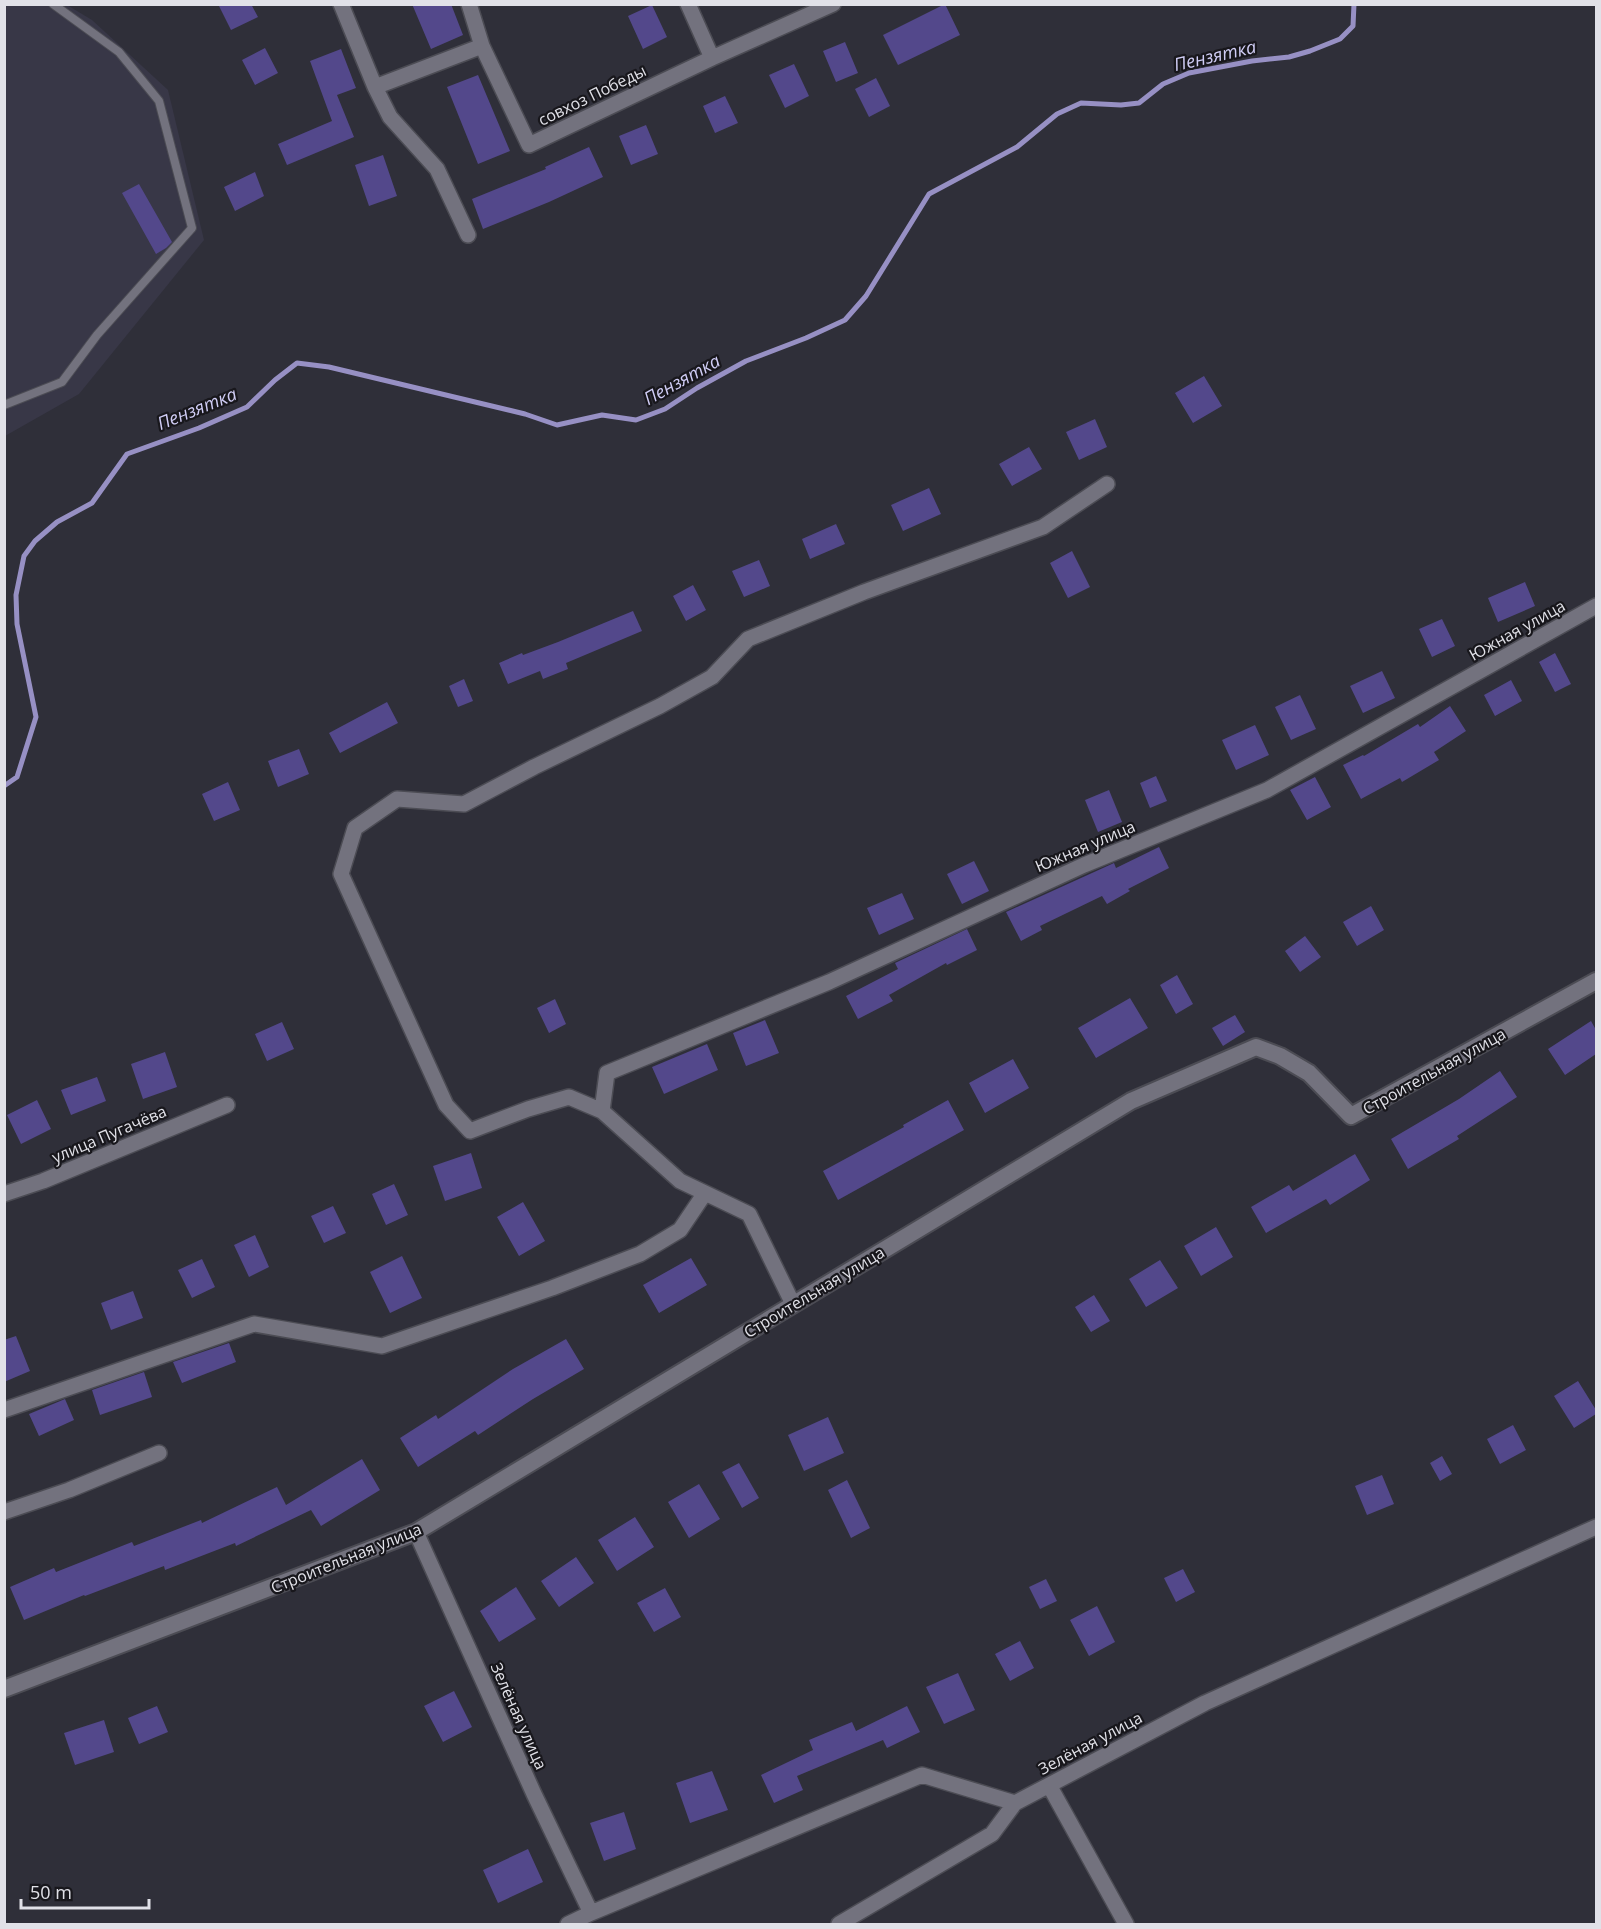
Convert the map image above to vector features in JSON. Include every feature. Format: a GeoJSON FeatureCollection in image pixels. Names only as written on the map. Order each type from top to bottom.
{"type":"FeatureCollection","features":[{"type":"Feature","properties":{"kind":"street"},"geometry":{"type":"LineString","coordinates":[[341,4],[375,87],[390,117],[437,169],[468,235]]}},
{"type":"Feature","properties":{"kind":"street","name":"совхоз Победы"},"geometry":{"type":"LineString","coordinates":[[468,4],[482,46],[530,145],[712,58],[833,4]]}},
{"type":"Feature","properties":{"kind":"street"},"geometry":{"type":"LineString","coordinates":[[688,4],[712,58]]}},
{"type":"Feature","properties":{"kind":"street"},"geometry":{"type":"LineString","coordinates":[[375,87],[482,46]]}},
{"type":"Feature","properties":{"kind":"street"},"geometry":{"type":"LineString","coordinates":[[794,1304],[749,1214],[680,1181],[602,1111],[569,1097],[528,1109],[470,1131],[446,1106],[340,874],[356,828],[397,799],[464,804],[534,766],[660,706],[712,677],[748,639],[864,592],[1043,527],[1107,484]]}},
{"type":"Feature","properties":{"kind":"street","name":"Южная улица"},"geometry":{"type":"LineString","coordinates":[[602,1111],[607,1073],[829,982],[1084,865],[1268,790],[1596,606]]}},
{"type":"Feature","properties":{"kind":"street","name":"Строительная улица"},"geometry":{"type":"LineString","coordinates":[[4,1689],[416,1532],[1131,1101],[1256,1047],[1280,1056],[1309,1073],[1351,1116],[1596,981]]}},
{"type":"Feature","properties":{"kind":"street","name":"улица Пугачёва"},"geometry":{"type":"LineString","coordinates":[[4,1194],[43,1181],[227,1105]]}},
{"type":"Feature","properties":{"kind":"street"},"geometry":{"type":"LineString","coordinates":[[4,1410],[254,1324],[382,1346],[552,1288],[640,1254],[680,1230],[705,1193]]}},
{"type":"Feature","properties":{"kind":"street"},"geometry":{"type":"LineString","coordinates":[[4,1512],[69,1490],[159,1453]]}},
{"type":"Feature","properties":{"kind":"street","name":"Зелёная улица"},"geometry":{"type":"LineString","coordinates":[[1015,1803],[1205,1703],[1596,1527]]}},
{"type":"Feature","properties":{"kind":"street","name":"Зелёная улица"},"geometry":{"type":"LineString","coordinates":[[416,1532],[534,1794],[591,1913]]}},
{"type":"Feature","properties":{"kind":"street"},"geometry":{"type":"LineString","coordinates":[[568,1924],[922,1775],[1015,1803],[992,1834],[839,1924]]}},
{"type":"Feature","properties":{"kind":"street"},"geometry":{"type":"LineString","coordinates":[[1049,1785],[1126,1924]]}},
{"type":"Feature","properties":{"kind":"lane"},"geometry":{"type":"LineString","coordinates":[[4,405],[62,382],[97,335],[192,228],[159,101],[120,52],[53,4]]}},
{"type":"Feature","properties":{"kind":"shaded area"},"geometry":{"type":"Polygon","coordinates":[[[5,5],[67,5],[92,20],[168,90],[204,240],[79,394],[5,436],[5,5]]]}},
{"type":"Feature","properties":{"kind":"building"},"geometry":{"type":"Polygon","coordinates":[[[218,4],[251,4],[258,17],[231,30],[218,4]]]}},
{"type":"Feature","properties":{"kind":"building"},"geometry":{"type":"Polygon","coordinates":[[[412,4],[451,4],[463,35],[431,49],[412,4]]]}},
{"type":"Feature","properties":{"kind":"building"},"geometry":{"type":"Polygon","coordinates":[[[945,4],[960,35],[898,65],[883,35],[945,4]]]}},
{"type":"Feature","properties":{"kind":"building"},"geometry":{"type":"Polygon","coordinates":[[[652,5],[667,37],[643,49],[628,16],[652,5]]]}},
{"type":"Feature","properties":{"kind":"building"},"geometry":{"type":"Polygon","coordinates":[[[845,42],[858,73],[836,82],[823,51],[845,42]]]}},
{"type":"Feature","properties":{"kind":"building"},"geometry":{"type":"Polygon","coordinates":[[[265,48],[278,73],[255,85],[242,60],[265,48]]]}},
{"type":"Feature","properties":{"kind":"building"},"geometry":{"type":"Polygon","coordinates":[[[341,49],[356,88],[337,95],[354,137],[287,165],[278,144],[332,121],[310,61],[341,49]]]}},
{"type":"Feature","properties":{"kind":"building"},"geometry":{"type":"Polygon","coordinates":[[[794,64],[809,96],[785,108],[769,75],[794,64]]]}},
{"type":"Feature","properties":{"kind":"building"},"geometry":{"type":"Polygon","coordinates":[[[478,75],[510,151],[478,164],[447,87],[478,75]]]}},
{"type":"Feature","properties":{"kind":"building"},"geometry":{"type":"Polygon","coordinates":[[[876,78],[890,106],[869,117],[855,89],[876,78]]]}},
{"type":"Feature","properties":{"kind":"building"},"geometry":{"type":"Polygon","coordinates":[[[725,96],[738,123],[715,133],[703,106],[725,96]]]}},
{"type":"Feature","properties":{"kind":"building"},"geometry":{"type":"Polygon","coordinates":[[[646,125],[658,154],[631,165],[619,136],[646,125]]]}},
{"type":"Feature","properties":{"kind":"building"},"geometry":{"type":"Polygon","coordinates":[[[589,147],[603,177],[483,229],[472,199],[546,169],[545,167],[589,147]]]}},
{"type":"Feature","properties":{"kind":"building"},"geometry":{"type":"Polygon","coordinates":[[[383,155],[397,196],[369,206],[355,165],[383,155]]]}},
{"type":"Feature","properties":{"kind":"building"},"geometry":{"type":"Polygon","coordinates":[[[255,172],[264,196],[235,211],[224,187],[255,172]]]}},
{"type":"Feature","properties":{"kind":"building"},"geometry":{"type":"Polygon","coordinates":[[[139,184],[172,242],[156,254],[122,193],[139,184]]]}},
{"type":"Feature","properties":{"kind":"building"},"geometry":{"type":"Polygon","coordinates":[[[1204,376],[1222,406],[1193,423],[1175,393],[1204,376]]]}},
{"type":"Feature","properties":{"kind":"building"},"geometry":{"type":"Polygon","coordinates":[[[1095,419],[1107,447],[1079,460],[1066,432],[1095,419]]]}},
{"type":"Feature","properties":{"kind":"building"},"geometry":{"type":"Polygon","coordinates":[[[1029,447],[1042,469],[1012,486],[999,464],[1029,447]]]}},
{"type":"Feature","properties":{"kind":"building"},"geometry":{"type":"Polygon","coordinates":[[[929,488],[941,514],[903,531],[891,505],[929,488]]]}},
{"type":"Feature","properties":{"kind":"building"},"geometry":{"type":"Polygon","coordinates":[[[836,524],[845,544],[810,559],[802,539],[836,524]]]}},
{"type":"Feature","properties":{"kind":"building"},"geometry":{"type":"Polygon","coordinates":[[[1072,551],[1090,587],[1068,598],[1050,563],[1072,551]]]}},
{"type":"Feature","properties":{"kind":"building"},"geometry":{"type":"Polygon","coordinates":[[[759,560],[770,586],[744,597],[732,571],[759,560]]]}},
{"type":"Feature","properties":{"kind":"building"},"geometry":{"type":"Polygon","coordinates":[[[1525,582],[1535,606],[1498,622],[1488,598],[1525,582]]]}},
{"type":"Feature","properties":{"kind":"building"},"geometry":{"type":"Polygon","coordinates":[[[693,585],[706,610],[686,621],[673,596],[693,585]]]}},
{"type":"Feature","properties":{"kind":"building"},"geometry":{"type":"Polygon","coordinates":[[[633,611],[642,631],[566,663],[568,669],[543,679],[540,671],[508,684],[499,663],[633,611]]]}},
{"type":"Feature","properties":{"kind":"building"},"geometry":{"type":"Polygon","coordinates":[[[1442,619],[1455,646],[1432,657],[1419,629],[1442,619]]]}},
{"type":"Feature","properties":{"kind":"building"},"geometry":{"type":"Polygon","coordinates":[[[1555,653],[1571,684],[1555,692],[1539,662],[1555,653]]]}},
{"type":"Feature","properties":{"kind":"building"},"geometry":{"type":"Polygon","coordinates":[[[1382,671],[1395,698],[1363,713],[1350,686],[1382,671]]]}},
{"type":"Feature","properties":{"kind":"building"},"geometry":{"type":"Polygon","coordinates":[[[464,679],[473,701],[458,707],[449,686],[464,679]]]}},
{"type":"Feature","properties":{"kind":"building"},"geometry":{"type":"Polygon","coordinates":[[[1511,680],[1522,701],[1495,716],[1484,695],[1511,680]]]}},
{"type":"Feature","properties":{"kind":"building"},"geometry":{"type":"Polygon","coordinates":[[[1300,695],[1316,729],[1291,740],[1275,707],[1300,695]]]}},
{"type":"Feature","properties":{"kind":"building"},"geometry":{"type":"Polygon","coordinates":[[[387,702],[398,723],[340,753],[329,733],[387,702]]]}},
{"type":"Feature","properties":{"kind":"building"},"geometry":{"type":"Polygon","coordinates":[[[1450,706],[1466,731],[1434,752],[1439,760],[1402,782],[1400,778],[1361,799],[1343,765],[1364,756],[1418,724],[1420,727],[1450,706]]]}},
{"type":"Feature","properties":{"kind":"building"},"geometry":{"type":"Polygon","coordinates":[[[1255,725],[1269,755],[1236,770],[1222,740],[1255,725]]]}},
{"type":"Feature","properties":{"kind":"building"},"geometry":{"type":"Polygon","coordinates":[[[299,749],[309,774],[278,787],[268,761],[299,749]]]}},
{"type":"Feature","properties":{"kind":"building"},"geometry":{"type":"Polygon","coordinates":[[[1156,776],[1167,801],[1150,808],[1140,783],[1156,776]]]}},
{"type":"Feature","properties":{"kind":"building"},"geometry":{"type":"Polygon","coordinates":[[[1315,777],[1331,807],[1307,820],[1290,790],[1315,777]]]}},
{"type":"Feature","properties":{"kind":"building"},"geometry":{"type":"Polygon","coordinates":[[[228,782],[240,810],[214,821],[202,794],[228,782]]]}},
{"type":"Feature","properties":{"kind":"building"},"geometry":{"type":"Polygon","coordinates":[[[1109,790],[1122,822],[1098,832],[1085,800],[1109,790]]]}},
{"type":"Feature","properties":{"kind":"building"},"geometry":{"type":"Polygon","coordinates":[[[1159,847],[1169,868],[1128,889],[1130,891],[1107,904],[1102,896],[1040,926],[1042,930],[1021,941],[1006,912],[1114,863],[1116,868],[1159,847]]]}},
{"type":"Feature","properties":{"kind":"building"},"geometry":{"type":"Polygon","coordinates":[[[974,861],[989,891],[962,904],[947,874],[974,861]]]}},
{"type":"Feature","properties":{"kind":"building"},"geometry":{"type":"Polygon","coordinates":[[[902,893],[914,919],[879,935],[867,908],[902,893]]]}},
{"type":"Feature","properties":{"kind":"building"},"geometry":{"type":"Polygon","coordinates":[[[1371,906],[1384,930],[1357,946],[1343,922],[1371,906]]]}},
{"type":"Feature","properties":{"kind":"building"},"geometry":{"type":"Polygon","coordinates":[[[967,929],[977,950],[947,965],[946,963],[889,995],[893,1001],[858,1019],[846,996],[898,969],[895,963],[967,929]]]}},
{"type":"Feature","properties":{"kind":"building"},"geometry":{"type":"Polygon","coordinates":[[[1305,936],[1321,957],[1300,972],[1285,951],[1305,936]]]}},
{"type":"Feature","properties":{"kind":"building"},"geometry":{"type":"Polygon","coordinates":[[[1177,975],[1193,1004],[1176,1014],[1160,985],[1177,975]]]}},
{"type":"Feature","properties":{"kind":"building"},"geometry":{"type":"Polygon","coordinates":[[[1130,998],[1148,1028],[1096,1058],[1078,1028],[1130,998]]]}},
{"type":"Feature","properties":{"kind":"building"},"geometry":{"type":"Polygon","coordinates":[[[555,999],[566,1024],[549,1033],[537,1008],[555,999]]]}},
{"type":"Feature","properties":{"kind":"building"},"geometry":{"type":"Polygon","coordinates":[[[1235,1015],[1245,1032],[1223,1046],[1212,1028],[1235,1015]]]}},
{"type":"Feature","properties":{"kind":"building"},"geometry":{"type":"Polygon","coordinates":[[[765,1020],[779,1053],[746,1066],[733,1033],[765,1020]]]}},
{"type":"Feature","properties":{"kind":"building"},"geometry":{"type":"Polygon","coordinates":[[[1591,1021],[1596,1030],[1596,1054],[1565,1075],[1548,1049],[1591,1021]]]}},
{"type":"Feature","properties":{"kind":"building"},"geometry":{"type":"Polygon","coordinates":[[[282,1022],[294,1049],[267,1061],[255,1034],[282,1022]]]}},
{"type":"Feature","properties":{"kind":"building"},"geometry":{"type":"Polygon","coordinates":[[[707,1044],[718,1070],[664,1094],[652,1067],[707,1044]]]}},
{"type":"Feature","properties":{"kind":"building"},"geometry":{"type":"Polygon","coordinates":[[[165,1052],[177,1087],[143,1099],[131,1064],[165,1052]]]}},
{"type":"Feature","properties":{"kind":"building"},"geometry":{"type":"Polygon","coordinates":[[[1013,1059],[1029,1088],[985,1113],[969,1083],[1013,1059]]]}},
{"type":"Feature","properties":{"kind":"building"},"geometry":{"type":"Polygon","coordinates":[[[1500,1071],[1517,1097],[1457,1136],[1459,1139],[1408,1169],[1391,1139],[1459,1099],[1500,1071]]]}},
{"type":"Feature","properties":{"kind":"building"},"geometry":{"type":"Polygon","coordinates":[[[97,1077],[106,1101],[71,1115],[61,1090],[97,1077]]]}},
{"type":"Feature","properties":{"kind":"building"},"geometry":{"type":"Polygon","coordinates":[[[37,1100],[51,1129],[21,1144],[7,1115],[37,1100]]]}},
{"type":"Feature","properties":{"kind":"building"},"geometry":{"type":"Polygon","coordinates":[[[948,1100],[964,1130],[838,1200],[823,1171],[948,1100]]]}},
{"type":"Feature","properties":{"kind":"building"},"geometry":{"type":"Polygon","coordinates":[[[471,1153],[482,1188],[445,1201],[433,1166],[471,1153]]]}},
{"type":"Feature","properties":{"kind":"building"},"geometry":{"type":"Polygon","coordinates":[[[1355,1154],[1370,1180],[1330,1205],[1326,1199],[1266,1233],[1251,1207],[1289,1185],[1293,1191],[1355,1154]]]}},
{"type":"Feature","properties":{"kind":"building"},"geometry":{"type":"Polygon","coordinates":[[[394,1184],[408,1215],[386,1225],[372,1194],[394,1184]]]}},
{"type":"Feature","properties":{"kind":"building"},"geometry":{"type":"Polygon","coordinates":[[[523,1202],[545,1241],[519,1256],[497,1217],[523,1202]]]}},
{"type":"Feature","properties":{"kind":"building"},"geometry":{"type":"Polygon","coordinates":[[[333,1206],[346,1233],[324,1243],[311,1216],[333,1206]]]}},
{"type":"Feature","properties":{"kind":"building"},"geometry":{"type":"Polygon","coordinates":[[[1216,1227],[1233,1257],[1201,1276],[1184,1246],[1216,1227]]]}},
{"type":"Feature","properties":{"kind":"building"},"geometry":{"type":"Polygon","coordinates":[[[255,1235],[269,1267],[249,1277],[234,1245],[255,1235]]]}},
{"type":"Feature","properties":{"kind":"building"},"geometry":{"type":"Polygon","coordinates":[[[402,1256],[422,1298],[390,1313],[370,1272],[402,1256]]]}},
{"type":"Feature","properties":{"kind":"building"},"geometry":{"type":"Polygon","coordinates":[[[691,1258],[707,1285],[659,1313],[643,1285],[691,1258]]]}},
{"type":"Feature","properties":{"kind":"building"},"geometry":{"type":"Polygon","coordinates":[[[202,1259],[215,1287],[192,1298],[178,1270],[202,1259]]]}},
{"type":"Feature","properties":{"kind":"building"},"geometry":{"type":"Polygon","coordinates":[[[1160,1260],[1178,1288],[1146,1307],[1129,1279],[1160,1260]]]}},
{"type":"Feature","properties":{"kind":"building"},"geometry":{"type":"Polygon","coordinates":[[[133,1291],[143,1318],[111,1330],[101,1303],[133,1291]]]}},
{"type":"Feature","properties":{"kind":"building"},"geometry":{"type":"Polygon","coordinates":[[[1094,1295],[1110,1321],[1091,1332],[1075,1307],[1094,1295]]]}},
{"type":"Feature","properties":{"kind":"building"},"geometry":{"type":"Polygon","coordinates":[[[16,1336],[30,1371],[4,1382],[4,1340],[16,1336]]]}},
{"type":"Feature","properties":{"kind":"building"},"geometry":{"type":"Polygon","coordinates":[[[566,1339],[584,1369],[478,1435],[475,1431],[418,1467],[400,1438],[436,1415],[438,1419],[513,1369],[566,1339]]]}},
{"type":"Feature","properties":{"kind":"building"},"geometry":{"type":"Polygon","coordinates":[[[229,1343],[236,1362],[182,1383],[173,1362],[229,1343]]]}},
{"type":"Feature","properties":{"kind":"building"},"geometry":{"type":"Polygon","coordinates":[[[144,1372],[152,1397],[100,1415],[92,1390],[144,1372]]]}},
{"type":"Feature","properties":{"kind":"building"},"geometry":{"type":"Polygon","coordinates":[[[1578,1381],[1596,1410],[1596,1414],[1574,1428],[1554,1396],[1578,1381]]]}},
{"type":"Feature","properties":{"kind":"building"},"geometry":{"type":"Polygon","coordinates":[[[65,1399],[74,1420],[39,1436],[29,1414],[65,1399]]]}},
{"type":"Feature","properties":{"kind":"building"},"geometry":{"type":"Polygon","coordinates":[[[828,1417],[844,1453],[804,1471],[788,1435],[828,1417]]]}},
{"type":"Feature","properties":{"kind":"building"},"geometry":{"type":"Polygon","coordinates":[[[1513,1425],[1526,1450],[1500,1464],[1487,1439],[1513,1425]]]}},
{"type":"Feature","properties":{"kind":"building"},"geometry":{"type":"Polygon","coordinates":[[[1442,1456],[1452,1474],[1440,1481],[1430,1463],[1442,1456]]]}},
{"type":"Feature","properties":{"kind":"building"},"geometry":{"type":"Polygon","coordinates":[[[362,1459],[380,1490],[321,1526],[311,1510],[236,1546],[235,1543],[165,1570],[164,1566],[24,1620],[10,1587],[54,1568],[56,1572],[132,1542],[134,1546],[201,1520],[202,1523],[277,1487],[286,1505],[362,1459]]]}},
{"type":"Feature","properties":{"kind":"building"},"geometry":{"type":"Polygon","coordinates":[[[739,1463],[759,1498],[742,1508],[722,1472],[739,1463]]]}},
{"type":"Feature","properties":{"kind":"building"},"geometry":{"type":"Polygon","coordinates":[[[1382,1475],[1394,1504],[1367,1515],[1355,1486],[1382,1475]]]}},
{"type":"Feature","properties":{"kind":"building"},"geometry":{"type":"Polygon","coordinates":[[[847,1480],[870,1528],[851,1538],[828,1490],[847,1480]]]}},
{"type":"Feature","properties":{"kind":"building"},"geometry":{"type":"Polygon","coordinates":[[[699,1484],[720,1519],[689,1538],[668,1502],[699,1484]]]}},
{"type":"Feature","properties":{"kind":"building"},"geometry":{"type":"Polygon","coordinates":[[[635,1517],[654,1547],[617,1571],[598,1540],[635,1517]]]}},
{"type":"Feature","properties":{"kind":"building"},"geometry":{"type":"Polygon","coordinates":[[[576,1557],[594,1583],[559,1607],[541,1581],[576,1557]]]}},
{"type":"Feature","properties":{"kind":"building"},"geometry":{"type":"Polygon","coordinates":[[[1183,1569],[1195,1592],[1176,1602],[1164,1578],[1183,1569]]]}},
{"type":"Feature","properties":{"kind":"building"},"geometry":{"type":"Polygon","coordinates":[[[1046,1579],[1057,1601],[1040,1609],[1029,1587],[1046,1579]]]}},
{"type":"Feature","properties":{"kind":"building"},"geometry":{"type":"Polygon","coordinates":[[[516,1587],[536,1619],[499,1642],[480,1611],[516,1587]]]}},
{"type":"Feature","properties":{"kind":"building"},"geometry":{"type":"Polygon","coordinates":[[[665,1588],[681,1617],[654,1632],[637,1603],[665,1588]]]}},
{"type":"Feature","properties":{"kind":"building"},"geometry":{"type":"Polygon","coordinates":[[[1097,1606],[1115,1642],[1089,1656],[1070,1620],[1097,1606]]]}},
{"type":"Feature","properties":{"kind":"building"},"geometry":{"type":"Polygon","coordinates":[[[1020,1641],[1034,1668],[1010,1681],[995,1654],[1020,1641]]]}},
{"type":"Feature","properties":{"kind":"building"},"geometry":{"type":"Polygon","coordinates":[[[958,1673],[975,1710],[944,1724],[926,1687],[958,1673]]]}},
{"type":"Feature","properties":{"kind":"building"},"geometry":{"type":"Polygon","coordinates":[[[454,1691],[472,1727],[443,1742],[424,1706],[454,1691]]]}},
{"type":"Feature","properties":{"kind":"building"},"geometry":{"type":"Polygon","coordinates":[[[157,1706],[168,1732],[139,1744],[128,1718],[157,1706]]]}},
{"type":"Feature","properties":{"kind":"building"},"geometry":{"type":"Polygon","coordinates":[[[907,1706],[920,1732],[887,1748],[883,1740],[797,1776],[803,1790],[774,1803],[761,1775],[813,1750],[809,1740],[852,1722],[856,1731],[907,1706]]]}},
{"type":"Feature","properties":{"kind":"building"},"geometry":{"type":"Polygon","coordinates":[[[104,1720],[114,1752],[75,1765],[64,1733],[104,1720]]]}},
{"type":"Feature","properties":{"kind":"building"},"geometry":{"type":"Polygon","coordinates":[[[712,1771],[728,1810],[690,1823],[676,1783],[712,1771]]]}},
{"type":"Feature","properties":{"kind":"building"},"geometry":{"type":"Polygon","coordinates":[[[624,1812],[636,1849],[604,1861],[590,1823],[624,1812]]]}},
{"type":"Feature","properties":{"kind":"building"},"geometry":{"type":"Polygon","coordinates":[[[528,1849],[543,1882],[498,1903],[483,1870],[528,1849]]]}},
{"type":"Feature","properties":{"kind":"waterway","name":"Пензятка"},"geometry":{"type":"LineString","coordinates":[[4,786],[17,777],[36,717],[17,624],[16,595],[24,556],[35,541],[57,522],[92,503],[127,454],[199,428],[247,407],[297,363],[329,367],[525,414],[557,425],[602,415],[636,420],[665,409],[746,361],[845,320],[866,296],[929,194],[1017,147],[1057,114],[1081,103],[1121,105],[1139,103],[1163,84],[1189,73],[1252,61],[1289,57],[1310,51],[1340,39],[1353,26],[1354,4]]}}]}
